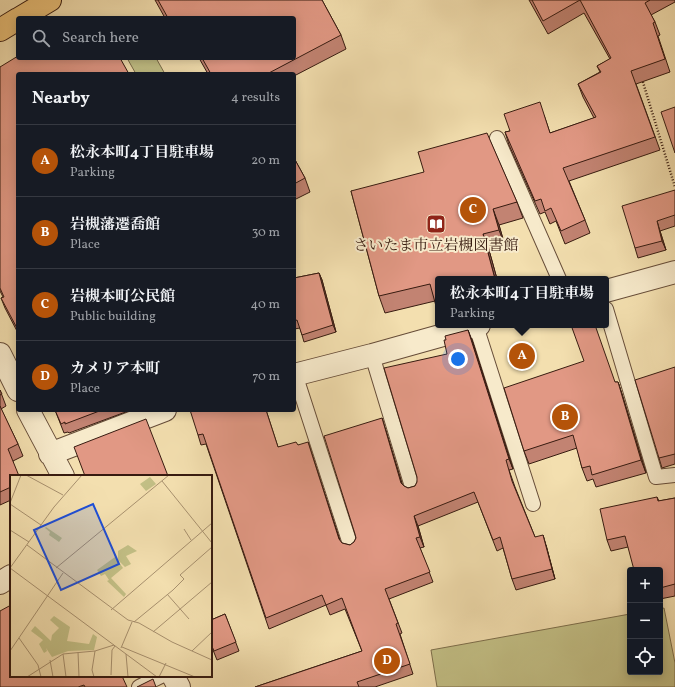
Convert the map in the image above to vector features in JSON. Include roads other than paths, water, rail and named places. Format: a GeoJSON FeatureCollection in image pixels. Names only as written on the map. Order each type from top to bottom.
{"type":"FeatureCollection","features":[{"type":"Feature","properties":{"kind":"highway"},"geometry":{"type":"LineString","coordinates":[[24,16],[50,0]]}},
{"type":"Feature","properties":{"kind":"highway"},"geometry":{"type":"LineString","coordinates":[[0,30],[16,21]]}},
{"type":"Feature","properties":{"kind":"street"},"geometry":{"type":"LineString","coordinates":[[609,290],[675,272]]}},
{"type":"Feature","properties":{"kind":"street"},"geometry":{"type":"LineString","coordinates":[[296,374],[372,355],[471,328]]}},
{"type":"Feature","properties":{"kind":"street"},"geometry":{"type":"LineString","coordinates":[[0,354],[16,386]]}},
{"type":"Feature","properties":{"kind":"street"},"geometry":{"type":"LineString","coordinates":[[29,412],[61,475]]}},
{"type":"Feature","properties":{"kind":"street"},"geometry":{"type":"LineString","coordinates":[[50,454],[160,412]]}},
{"type":"Feature","properties":{"kind":"street"},"geometry":{"type":"LineString","coordinates":[[0,583],[10,577]]}},
{"type":"Feature","properties":{"kind":"street"},"geometry":{"type":"LineString","coordinates":[[174,677],[179,687]]}},
{"type":"Feature","properties":{"kind":"lane"},"geometry":{"type":"LineString","coordinates":[[498,138],[558,276]]}},
{"type":"Feature","properties":{"kind":"lane"},"geometry":{"type":"LineString","coordinates":[[609,319],[656,477],[675,475]]}},
{"type":"Feature","properties":{"kind":"lane"},"geometry":{"type":"LineString","coordinates":[[479,328],[533,504]]}},
{"type":"Feature","properties":{"kind":"lane"},"geometry":{"type":"LineString","coordinates":[[372,355],[413,490]]}},
{"type":"Feature","properties":{"kind":"lane"},"geometry":{"type":"LineString","coordinates":[[296,380],[351,548]]}},
{"type":"Feature","properties":{"kind":"lane"},"geometry":{"type":"LineString","coordinates":[[139,687],[159,677]]}},
{"type":"Feature","properties":{"kind":"place","name":"岩槻本町公民館"},"geometry":{"type":"Point","coordinates":[473,210]}},
{"type":"Feature","properties":{"kind":"place","name":"さいたま市立岩槻図書館"},"geometry":{"type":"Point","coordinates":[436,224]}},
{"type":"Feature","properties":{"kind":"place","name":"松永本町4丁目駐車場"},"geometry":{"type":"Point","coordinates":[522,356]}},
{"type":"Feature","properties":{"kind":"place","name":"岩槻藩遷喬館"},"geometry":{"type":"Point","coordinates":[565,417]}},
{"type":"Feature","properties":{"kind":"place","name":"カメリア本町"},"geometry":{"type":"Point","coordinates":[387,661]}}]}
